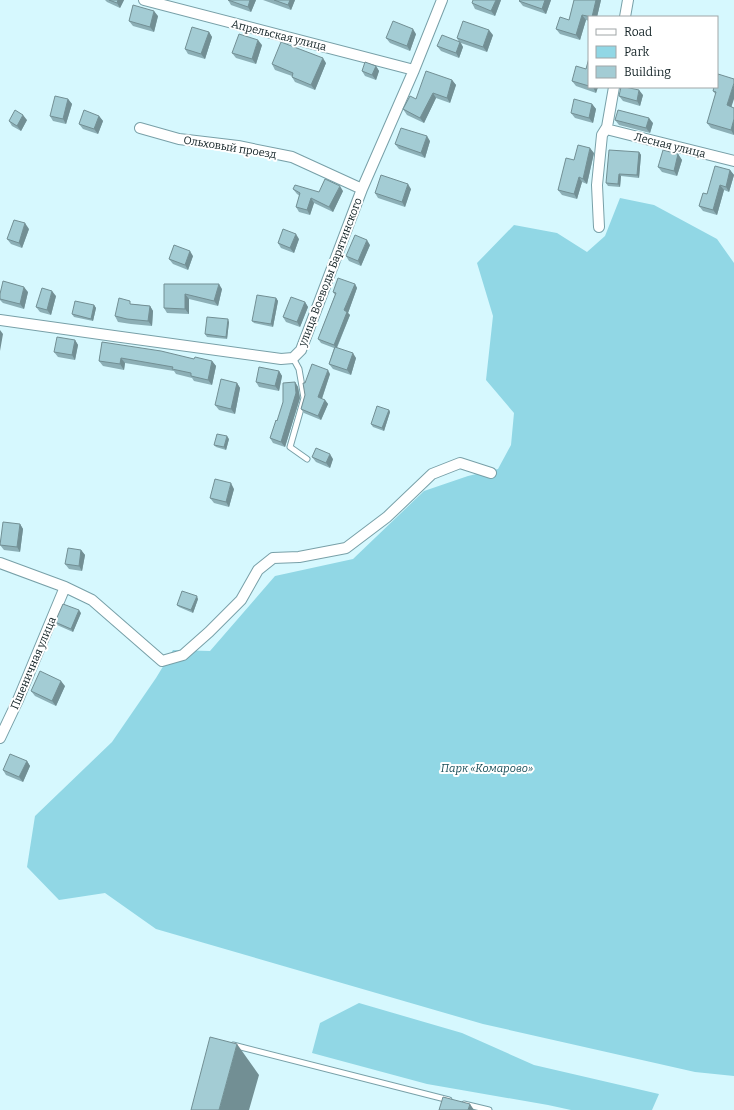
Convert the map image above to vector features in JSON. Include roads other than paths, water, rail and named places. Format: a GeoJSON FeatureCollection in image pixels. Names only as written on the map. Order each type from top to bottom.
{"type":"FeatureCollection","features":[{"type":"Feature","properties":{"kind":"street","name":"Апрельская улица"},"geometry":{"type":"LineString","coordinates":[[144,0],[414,70]]}},
{"type":"Feature","properties":{"kind":"street","name":"улица Воеводы Барятинского"},"geometry":{"type":"LineString","coordinates":[[0,320],[281,358],[293,358],[301,350],[362,189],[414,70],[442,0]]}},
{"type":"Feature","properties":{"kind":"street"},"geometry":{"type":"LineString","coordinates":[[625,16],[628,0]]}},
{"type":"Feature","properties":{"kind":"street"},"geometry":{"type":"LineString","coordinates":[[599,227],[597,185],[602,135],[606,129],[614,88]]}},
{"type":"Feature","properties":{"kind":"street","name":"Ольховый проезд"},"geometry":{"type":"LineString","coordinates":[[140,128],[179,139],[238,146],[292,157],[362,189]]}},
{"type":"Feature","properties":{"kind":"street","name":"Лесная улица"},"geometry":{"type":"LineString","coordinates":[[606,129],[734,161]]}},
{"type":"Feature","properties":{"kind":"street"},"geometry":{"type":"LineString","coordinates":[[0,563],[64,587],[92,600],[162,661],[183,655],[209,632],[241,600],[258,570],[273,558],[300,557],[346,548],[387,517],[432,474],[460,463],[491,474]]}},
{"type":"Feature","properties":{"kind":"street","name":"Пшеничная улица"},"geometry":{"type":"LineString","coordinates":[[0,738],[18,700],[64,587]]}},
{"type":"Feature","properties":{"kind":"lane"},"geometry":{"type":"LineString","coordinates":[[293,358],[299,369],[304,398],[290,447],[307,459]]}},
{"type":"Feature","properties":{"kind":"lane"},"geometry":{"type":"LineString","coordinates":[[230,1045],[489,1110]]}},
{"type":"Feature","properties":{"kind":"park label","name":"Парк «Комарово»"},"geometry":{"type":"Point","coordinates":[487,768]}}]}
